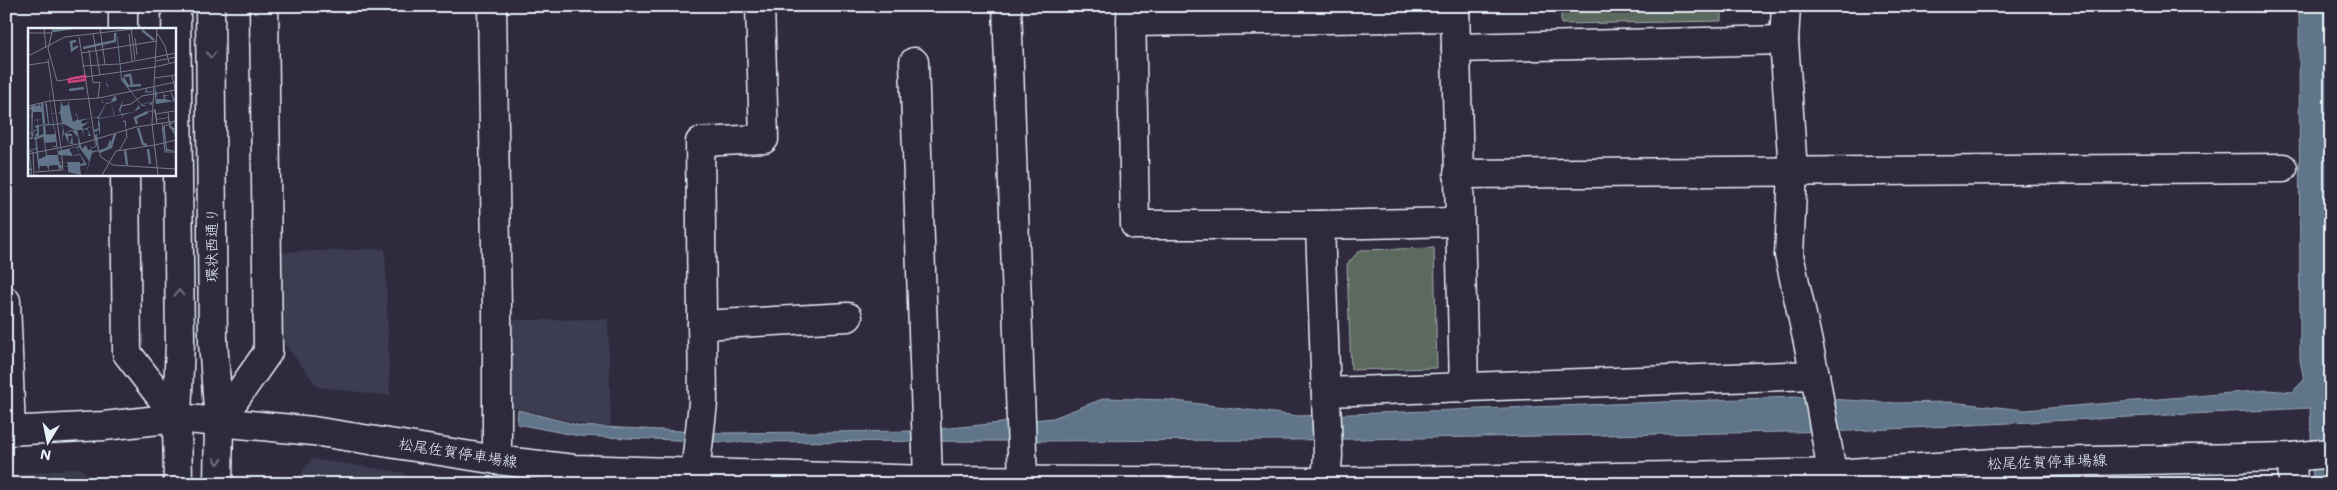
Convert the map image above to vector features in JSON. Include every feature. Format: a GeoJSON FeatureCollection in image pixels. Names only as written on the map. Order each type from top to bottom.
{"type":"FeatureCollection","features":[{"type":"Feature","properties":{"kind":"main road"},"geometry":{"type":"LineString","coordinates":[[123,6],[123,28]]}},
{"type":"Feature","properties":{"kind":"main road"},"geometry":{"type":"LineString","coordinates":[[176,6],[180,342],[177,418],[178,484]]}},
{"type":"Feature","properties":{"kind":"main road","name":"環状西通り"},"geometry":{"type":"LineString","coordinates":[[210,6],[213,342],[219,422],[218,484]]}},
{"type":"Feature","properties":{"kind":"main road"},"geometry":{"type":"LineString","coordinates":[[219,422],[268,352],[264,6]]}},
{"type":"Feature","properties":{"kind":"main road"},"geometry":{"type":"LineString","coordinates":[[492,6],[497,310],[497,460]]}},
{"type":"Feature","properties":{"kind":"main road"},"geometry":{"type":"LineString","coordinates":[[695,473],[703,404],[700,142],[764,139],[760,6]]}},
{"type":"Feature","properties":{"kind":"main road"},"geometry":{"type":"LineString","coordinates":[[1007,6],[1023,481]]}},
{"type":"Feature","properties":{"kind":"main road"},"geometry":{"type":"LineString","coordinates":[[1801,6],[1786,6],[1784,40],[1792,171],[1789,255],[1826,436],[1843,476]]}},
{"type":"Feature","properties":{"kind":"main road"},"geometry":{"type":"LineString","coordinates":[[1459,222],[1320,225],[1135,225],[1131,14],[1455,12],[1464,388]]}},
{"type":"Feature","properties":{"kind":"main road"},"geometry":{"type":"LineString","coordinates":[[1456,48],[1784,40]]}},
{"type":"Feature","properties":{"kind":"main road"},"geometry":{"type":"LineString","coordinates":[[914,62],[928,480]]}},
{"type":"Feature","properties":{"kind":"main road"},"geometry":{"type":"LineString","coordinates":[[1458,174],[2283,168]]}},
{"type":"Feature","properties":{"kind":"main road"},"geometry":{"type":"LineString","coordinates":[[125,175],[127,353],[177,418]]}},
{"type":"Feature","properties":{"kind":"main road"},"geometry":{"type":"LineString","coordinates":[[1320,225],[1328,447],[1326,482]]}},
{"type":"Feature","properties":{"kind":"main road"},"geometry":{"type":"LineString","coordinates":[[6,301],[9,431]]}},
{"type":"Feature","properties":{"kind":"main road"},"geometry":{"type":"LineString","coordinates":[[702,325],[848,317]]}},
{"type":"Feature","properties":{"kind":"main road"},"geometry":{"type":"LineString","coordinates":[[1326,400],[1464,388],[1816,384]]}},
{"type":"Feature","properties":{"kind":"main road","name":"松尾佐賀停車場線"},"geometry":{"type":"LineString","coordinates":[[9,431],[104,426],[177,418],[313,431],[497,460],[574,469],[928,480],[1023,481],[1326,482],[1689,479],[1995,473],[2292,457],[2331,453]]}},
{"type":"Feature","properties":{"kind":"main road"},"geometry":{"type":"LineString","coordinates":[[2292,457],[2293,484]]}},
{"type":"Feature","properties":{"kind":"shaded area"},"geometry":{"type":"Polygon","coordinates":[[[385,249],[390,396],[318,387],[283,342],[279,252],[385,249]]]}},
{"type":"Feature","properties":{"kind":"shaded area"},"geometry":{"type":"Polygon","coordinates":[[[608,319],[611,427],[582,424],[511,407],[510,320],[608,319]]]}},
{"type":"Feature","properties":{"kind":"shaded area"},"geometry":{"type":"Polygon","coordinates":[[[312,459],[405,473],[405,484],[293,484],[312,459]]]}},
{"type":"Feature","properties":{"kind":"shaded area"},"geometry":{"type":"Polygon","coordinates":[[[80,468],[97,484],[6,484],[6,476],[80,468]]]}},
{"type":"Feature","properties":{"kind":"green space"},"geometry":{"type":"Polygon","coordinates":[[[1561,6],[1721,6],[1721,21],[1561,24],[1561,6]]]}},
{"type":"Feature","properties":{"kind":"green space"},"geometry":{"type":"Polygon","coordinates":[[[1434,248],[1437,368],[1351,370],[1347,264],[1360,250],[1434,248]]]}},
{"type":"Feature","properties":{"kind":"water"},"geometry":{"type":"Polygon","coordinates":[[[2299,6],[2331,6],[2331,484],[2313,484],[2310,408],[1850,431],[1295,440],[722,442],[579,436],[517,424],[518,410],[581,426],[722,433],[918,431],[1053,418],[1105,398],[1168,400],[1298,416],[1794,397],[1896,403],[1950,402],[2025,410],[2268,390],[2292,392],[2304,380],[2300,360],[2299,6]]]}}]}
